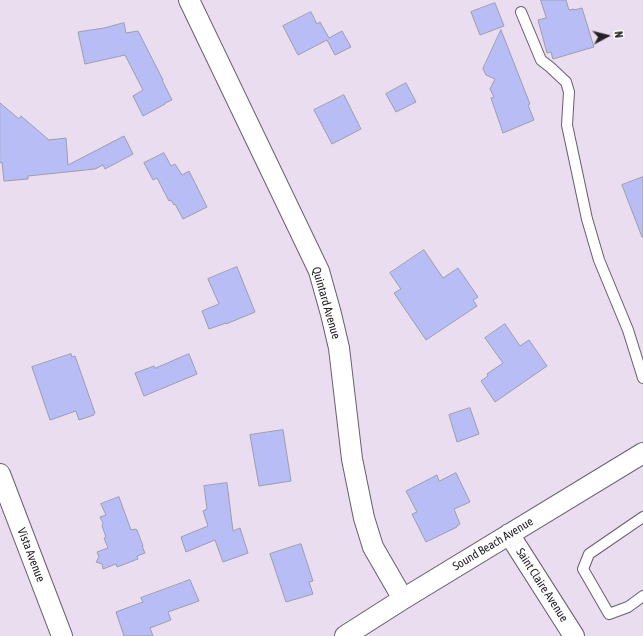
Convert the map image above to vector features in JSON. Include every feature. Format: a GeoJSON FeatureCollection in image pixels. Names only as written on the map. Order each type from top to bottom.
{"type":"FeatureCollection","features":[{"type":"Feature","properties":{"kind":"street","name":"Quintard Avenue"},"geometry":{"type":"LineString","coordinates":[[189,0],[319,271],[331,314],[338,348],[352,459],[364,518],[373,547],[403,599]]}},
{"type":"Feature","properties":{"kind":"street","name":"Sound Beach Avenue"},"geometry":{"type":"LineString","coordinates":[[345,636],[643,453]]}},
{"type":"Feature","properties":{"kind":"street","name":"Vista Avenue"},"geometry":{"type":"LineString","coordinates":[[0,474],[62,636]]}},
{"type":"Feature","properties":{"kind":"street","name":"Saint Claire Avenue"},"geometry":{"type":"LineString","coordinates":[[509,534],[574,636]]}},
{"type":"Feature","properties":{"kind":"lane"},"geometry":{"type":"LineString","coordinates":[[521,12],[541,60],[550,66],[566,82],[569,92],[567,125],[587,219],[598,260],[628,330],[643,378]]}},
{"type":"Feature","properties":{"kind":"lane"},"geometry":{"type":"LineString","coordinates":[[643,517],[589,554],[583,569],[609,614],[628,607],[643,596]]}},
{"type":"Feature","properties":{"kind":"building"},"geometry":{"type":"Polygon","coordinates":[[[541,0],[566,0],[569,10],[582,8],[594,47],[553,59],[551,52],[547,53],[538,20],[546,18],[541,0]]]}},
{"type":"Feature","properties":{"kind":"building"},"geometry":{"type":"Polygon","coordinates":[[[495,3],[504,26],[480,35],[471,12],[495,3]]]}},
{"type":"Feature","properties":{"kind":"building"},"geometry":{"type":"Polygon","coordinates":[[[311,12],[317,24],[320,22],[329,38],[342,31],[351,47],[335,55],[327,40],[298,55],[283,26],[311,12]]]}},
{"type":"Feature","properties":{"kind":"building"},"geometry":{"type":"Polygon","coordinates":[[[124,23],[126,33],[138,31],[172,100],[143,116],[133,96],[143,90],[125,55],[85,64],[78,32],[124,23]]]}},
{"type":"Feature","properties":{"kind":"building"},"geometry":{"type":"Polygon","coordinates":[[[501,30],[530,104],[528,105],[534,120],[503,133],[491,98],[494,97],[490,89],[495,79],[486,75],[483,69],[501,30]]]}},
{"type":"Feature","properties":{"kind":"building"},"geometry":{"type":"Polygon","coordinates":[[[406,83],[416,102],[396,112],[386,94],[406,83]]]}},
{"type":"Feature","properties":{"kind":"building"},"geometry":{"type":"Polygon","coordinates":[[[344,95],[361,129],[332,144],[314,110],[344,95]]]}},
{"type":"Feature","properties":{"kind":"building"},"geometry":{"type":"Polygon","coordinates":[[[0,103],[19,119],[21,116],[49,140],[66,138],[68,165],[124,136],[133,154],[105,169],[103,165],[95,169],[28,176],[28,179],[4,181],[2,162],[0,163],[0,103]]]}},
{"type":"Feature","properties":{"kind":"building"},"geometry":{"type":"Polygon","coordinates":[[[164,153],[171,166],[175,164],[182,175],[189,171],[207,207],[183,219],[175,204],[174,205],[171,200],[169,201],[157,178],[153,180],[144,163],[164,153]]]}},
{"type":"Feature","properties":{"kind":"building"},"geometry":{"type":"Polygon","coordinates":[[[643,177],[643,237],[642,237],[622,185],[643,177]]]}},
{"type":"Feature","properties":{"kind":"building"},"geometry":{"type":"Polygon","coordinates":[[[424,250],[443,278],[458,268],[478,297],[473,300],[477,306],[426,340],[394,293],[401,289],[390,273],[424,250]]]}},
{"type":"Feature","properties":{"kind":"building"},"geometry":{"type":"Polygon","coordinates":[[[237,267],[255,312],[226,324],[209,329],[202,311],[219,304],[208,279],[237,267]]]}},
{"type":"Feature","properties":{"kind":"building"},"geometry":{"type":"Polygon","coordinates":[[[505,324],[520,346],[529,340],[547,366],[495,402],[481,381],[488,376],[487,374],[503,363],[485,338],[505,324]]]}},
{"type":"Feature","properties":{"kind":"building"},"geometry":{"type":"Polygon","coordinates":[[[71,354],[72,357],[75,356],[95,413],[94,415],[79,420],[76,411],[50,420],[32,367],[71,354]]]}},
{"type":"Feature","properties":{"kind":"building"},"geometry":{"type":"Polygon","coordinates":[[[189,354],[197,374],[144,396],[135,373],[154,366],[155,368],[189,354]]]}},
{"type":"Feature","properties":{"kind":"building"},"geometry":{"type":"Polygon","coordinates":[[[470,408],[479,434],[457,442],[449,415],[470,408]]]}},
{"type":"Feature","properties":{"kind":"building"},"geometry":{"type":"Polygon","coordinates":[[[283,430],[291,481],[259,486],[250,435],[283,430]]]}},
{"type":"Feature","properties":{"kind":"building"},"geometry":{"type":"Polygon","coordinates":[[[456,473],[470,502],[454,509],[460,524],[457,527],[426,542],[412,514],[417,512],[406,491],[437,475],[439,481],[456,473]]]}},
{"type":"Feature","properties":{"kind":"building"},"geometry":{"type":"Polygon","coordinates":[[[227,483],[233,531],[240,528],[248,553],[223,562],[215,540],[186,552],[181,537],[208,526],[203,511],[207,509],[204,486],[227,483]]]}},
{"type":"Feature","properties":{"kind":"building"},"geometry":{"type":"Polygon","coordinates":[[[119,497],[131,530],[137,530],[145,553],[137,556],[138,559],[117,567],[116,564],[103,569],[102,564],[96,562],[99,557],[97,552],[108,548],[104,538],[106,537],[102,526],[103,523],[100,517],[106,515],[101,504],[119,497]]]}},
{"type":"Feature","properties":{"kind":"building"},"geometry":{"type":"Polygon","coordinates":[[[301,544],[313,581],[309,582],[313,594],[286,602],[270,554],[301,544]]]}},
{"type":"Feature","properties":{"kind":"building"},"geometry":{"type":"Polygon","coordinates":[[[190,580],[199,601],[168,612],[171,620],[150,628],[153,636],[124,636],[116,612],[143,602],[141,598],[190,580]]]}}]}
